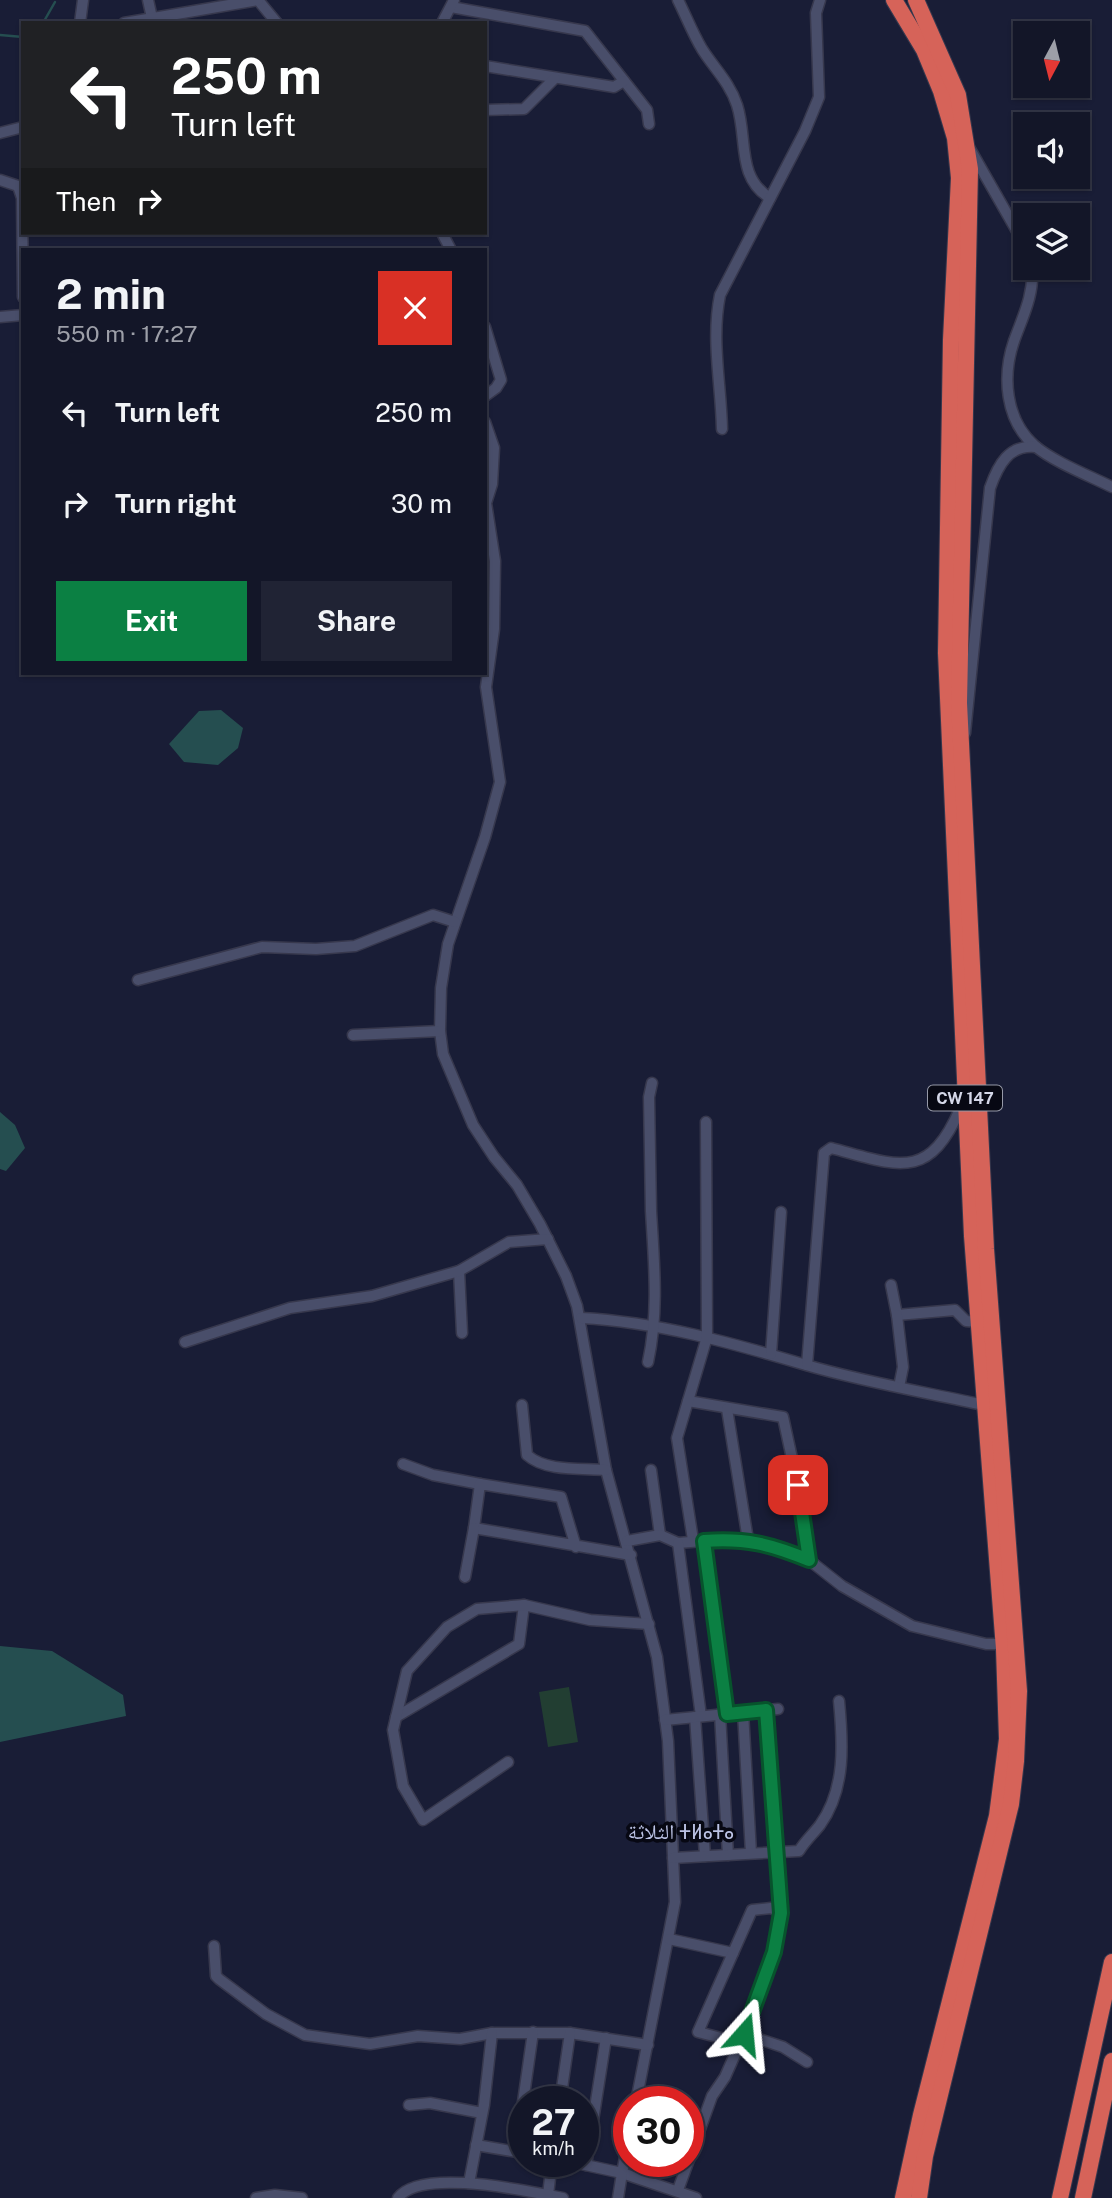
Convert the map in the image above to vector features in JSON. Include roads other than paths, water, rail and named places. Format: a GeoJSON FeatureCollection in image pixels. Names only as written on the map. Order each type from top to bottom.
{"type":"FeatureCollection","features":[{"type":"Feature","properties":{"kind":"highway","name":"CW 147"},"geometry":{"type":"LineString","coordinates":[[894,0],[924,50],[941,91],[955,138],[959,178],[951,340],[946,653],[978,1322],[1003,1644],[1007,1739],[997,1816],[921,2115],[903,2198]]}},
{"type":"Feature","properties":{"kind":"highway","name":"CW 147"},"geometry":{"type":"LineString","coordinates":[[916,0],[958,96],[967,144],[971,194],[960,617],[960,752],[986,1249],[1016,1655],[1018,1725],[1008,1816],[928,2143],[919,2198]]}},
{"type":"Feature","properties":{"kind":"highway"},"geometry":{"type":"LineString","coordinates":[[1060,2198],[1112,1962]]}},
{"type":"Feature","properties":{"kind":"highway"},"geometry":{"type":"LineString","coordinates":[[1083,2198],[1112,2061]]}},
{"type":"Feature","properties":{"kind":"street"},"geometry":{"type":"LineString","coordinates":[[80,21],[83,0]]}},
{"type":"Feature","properties":{"kind":"street"},"geometry":{"type":"LineString","coordinates":[[148,0],[152,18]]}},
{"type":"Feature","properties":{"kind":"street"},"geometry":{"type":"LineString","coordinates":[[135,21],[191,17],[258,0],[275,21]]}},
{"type":"Feature","properties":{"kind":"street"},"geometry":{"type":"LineString","coordinates":[[678,0],[702,49],[728,85],[737,105],[747,171],[756,189],[771,198]]}},
{"type":"Feature","properties":{"kind":"street"},"geometry":{"type":"LineString","coordinates":[[722,429],[716,315],[720,295],[771,198],[819,97],[816,13],[820,0]]}},
{"type":"Feature","properties":{"kind":"street"},"geometry":{"type":"LineString","coordinates":[[443,21],[452,3],[585,31],[648,110],[649,124]]}},
{"type":"Feature","properties":{"kind":"street"},"geometry":{"type":"LineString","coordinates":[[487,66],[614,87],[624,81]]}},
{"type":"Feature","properties":{"kind":"street"},"geometry":{"type":"LineString","coordinates":[[487,110],[524,109],[555,78]]}},
{"type":"Feature","properties":{"kind":"street"},"geometry":{"type":"LineString","coordinates":[[0,133],[21,128]]}},
{"type":"Feature","properties":{"kind":"street"},"geometry":{"type":"LineString","coordinates":[[967,144],[1013,222]]}},
{"type":"Feature","properties":{"kind":"street"},"geometry":{"type":"LineString","coordinates":[[0,180],[18,186],[21,195]]}},
{"type":"Feature","properties":{"kind":"street"},"geometry":{"type":"LineString","coordinates":[[1032,280],[1032,290],[1010,352],[1007,376],[1014,414],[1036,447]]}},
{"type":"Feature","properties":{"kind":"street"},"geometry":{"type":"LineString","coordinates":[[0,317],[21,315]]}},
{"type":"Feature","properties":{"kind":"street"},"geometry":{"type":"LineString","coordinates":[[487,334],[500,380],[487,395]]}},
{"type":"Feature","properties":{"kind":"street"},"geometry":{"type":"LineString","coordinates":[[487,428],[494,448],[492,484],[487,500]]}},
{"type":"Feature","properties":{"kind":"street"},"geometry":{"type":"LineString","coordinates":[[960,752],[971,695],[990,488],[1000,465],[1009,453],[1022,447],[1036,447],[1112,487]]}},
{"type":"Feature","properties":{"kind":"street"},"geometry":{"type":"LineString","coordinates":[[487,509],[495,561],[494,629],[486,687],[500,782],[494,809],[455,922],[444,964],[440,1031],[443,1054],[473,1125],[517,1185],[566,1276],[580,1318],[606,1470],[649,1624],[665,1720],[676,1902],[639,2086]]}},
{"type":"Feature","properties":{"kind":"street"},"geometry":{"type":"LineString","coordinates":[[138,980],[262,947],[316,949],[355,946],[433,915],[455,922]]}},
{"type":"Feature","properties":{"kind":"street"},"geometry":{"type":"LineString","coordinates":[[353,1035],[440,1031]]}},
{"type":"Feature","properties":{"kind":"street"},"geometry":{"type":"LineString","coordinates":[[648,1362],[656,1327],[649,1110],[652,1083]]}},
{"type":"Feature","properties":{"kind":"street"},"geometry":{"type":"LineString","coordinates":[[807,1365],[824,1153],[831,1148],[882,1161],[911,1162],[928,1158],[945,1140],[960,1110],[966,1107]]}},
{"type":"Feature","properties":{"kind":"street"},"geometry":{"type":"LineString","coordinates":[[706,1122],[708,1337],[677,1438],[698,1541],[723,1714],[728,1855]]}},
{"type":"Feature","properties":{"kind":"street"},"geometry":{"type":"LineString","coordinates":[[771,1354],[781,1212]]}},
{"type":"Feature","properties":{"kind":"street"},"geometry":{"type":"LineString","coordinates":[[185,1342],[290,1308],[372,1296],[459,1271],[509,1242],[548,1239]]}},
{"type":"Feature","properties":{"kind":"street"},"geometry":{"type":"LineString","coordinates":[[459,1271],[462,1333]]}},
{"type":"Feature","properties":{"kind":"street"},"geometry":{"type":"LineString","coordinates":[[891,1286],[903,1367],[899,1387]]}},
{"type":"Feature","properties":{"kind":"street"},"geometry":{"type":"LineString","coordinates":[[897,1315],[955,1310],[966,1321],[978,1322]]}},
{"type":"Feature","properties":{"kind":"street"},"geometry":{"type":"LineString","coordinates":[[580,1318],[656,1327],[708,1337],[807,1365],[984,1405]]}},
{"type":"Feature","properties":{"kind":"street"},"geometry":{"type":"LineString","coordinates":[[688,1401],[783,1417],[803,1509],[809,1560]]}},
{"type":"Feature","properties":{"kind":"street"},"geometry":{"type":"LineString","coordinates":[[522,1405],[527,1455],[534,1461],[544,1465],[606,1470]]}},
{"type":"Feature","properties":{"kind":"street"},"geometry":{"type":"LineString","coordinates":[[727,1409],[748,1540]]}},
{"type":"Feature","properties":{"kind":"street"},"geometry":{"type":"LineString","coordinates":[[403,1464],[433,1475],[561,1497],[576,1547]]}},
{"type":"Feature","properties":{"kind":"street"},"geometry":{"type":"LineString","coordinates":[[651,1470],[660,1535]]}},
{"type":"Feature","properties":{"kind":"street"},"geometry":{"type":"LineString","coordinates":[[465,1577],[480,1484]]}},
{"type":"Feature","properties":{"kind":"street"},"geometry":{"type":"LineString","coordinates":[[474,1528],[631,1555]]}},
{"type":"Feature","properties":{"kind":"street"},"geometry":{"type":"LineString","coordinates":[[627,1541],[660,1535],[678,1543],[748,1540],[772,1545],[809,1560],[842,1587],[912,1626],[986,1644],[1003,1644]]}},
{"type":"Feature","properties":{"kind":"street"},"geometry":{"type":"LineString","coordinates":[[678,1543],[698,1716],[705,1856]]}},
{"type":"Feature","properties":{"kind":"street"},"geometry":{"type":"LineString","coordinates":[[431,1829],[403,1786],[393,1730],[407,1671],[447,1626],[477,1609],[524,1605],[590,1620],[649,1624]]}},
{"type":"Feature","properties":{"kind":"street"},"geometry":{"type":"LineString","coordinates":[[396,1717],[519,1644],[524,1605]]}},
{"type":"Feature","properties":{"kind":"street"},"geometry":{"type":"LineString","coordinates":[[673,1858],[799,1850],[821,1824],[837,1789],[844,1748],[839,1701]]}},
{"type":"Feature","properties":{"kind":"street"},"geometry":{"type":"LineString","coordinates":[[665,1720],[778,1709]]}},
{"type":"Feature","properties":{"kind":"street"},"geometry":{"type":"LineString","coordinates":[[678,2190],[712,2096],[742,2039],[774,1952],[781,1913],[766,1710]]}},
{"type":"Feature","properties":{"kind":"street"},"geometry":{"type":"LineString","coordinates":[[743,1712],[751,1853]]}},
{"type":"Feature","properties":{"kind":"street"},"geometry":{"type":"LineString","coordinates":[[423,1820],[508,1762]]}},
{"type":"Feature","properties":{"kind":"street"},"geometry":{"type":"LineString","coordinates":[[781,1913],[771,1908],[752,1910],[698,2032],[783,2047],[807,2062]]}},
{"type":"Feature","properties":{"kind":"street"},"geometry":{"type":"LineString","coordinates":[[669,1939],[733,1953]]}},
{"type":"Feature","properties":{"kind":"street"},"geometry":{"type":"LineString","coordinates":[[214,1946],[216,1976],[295,2032],[370,2044],[418,2036],[460,2039],[492,2033],[533,2032],[570,2033],[648,2045]]}},
{"type":"Feature","properties":{"kind":"street"},"geometry":{"type":"LineString","coordinates":[[527,2086],[533,2032]]}},
{"type":"Feature","properties":{"kind":"street"},"geometry":{"type":"LineString","coordinates":[[469,2183],[482,2113],[492,2033]]}},
{"type":"Feature","properties":{"kind":"street"},"geometry":{"type":"LineString","coordinates":[[562,2086],[570,2033]]}},
{"type":"Feature","properties":{"kind":"street"},"geometry":{"type":"LineString","coordinates":[[598,2086],[606,2038]]}},
{"type":"Feature","properties":{"kind":"street"},"geometry":{"type":"LineString","coordinates":[[409,2105],[430,2104],[482,2113]]}},
{"type":"Feature","properties":{"kind":"street"},"geometry":{"type":"LineString","coordinates":[[476,2145],[508,2150]]}},
{"type":"Feature","properties":{"kind":"street"},"geometry":{"type":"LineString","coordinates":[[548,2195],[550,2177]]}},
{"type":"Feature","properties":{"kind":"street"},"geometry":{"type":"LineString","coordinates":[[618,2198],[621,2177]]}},
{"type":"Feature","properties":{"kind":"street"},"geometry":{"type":"LineString","coordinates":[[635,2177],[696,2198]]}},
{"type":"Feature","properties":{"kind":"street"},"geometry":{"type":"LineString","coordinates":[[398,2197],[415,2186],[469,2183],[563,2198]]}},
{"type":"Feature","properties":{"kind":"street"},"geometry":{"type":"LineString","coordinates":[[256,2198],[275,2195],[302,2198]]}},
{"type":"Feature","properties":{"kind":"waterway"},"geometry":{"type":"LineString","coordinates":[[44,21],[55,2]]}},
{"type":"Feature","properties":{"kind":"waterway"},"geometry":{"type":"LineString","coordinates":[[0,35],[21,37]]}},
{"type":"Feature","properties":{"kind":"district","name":"الثلاثة ⵜⵍⴰⵜⴰ"},"geometry":{"type":"Point","coordinates":[681,1831]}}]}
